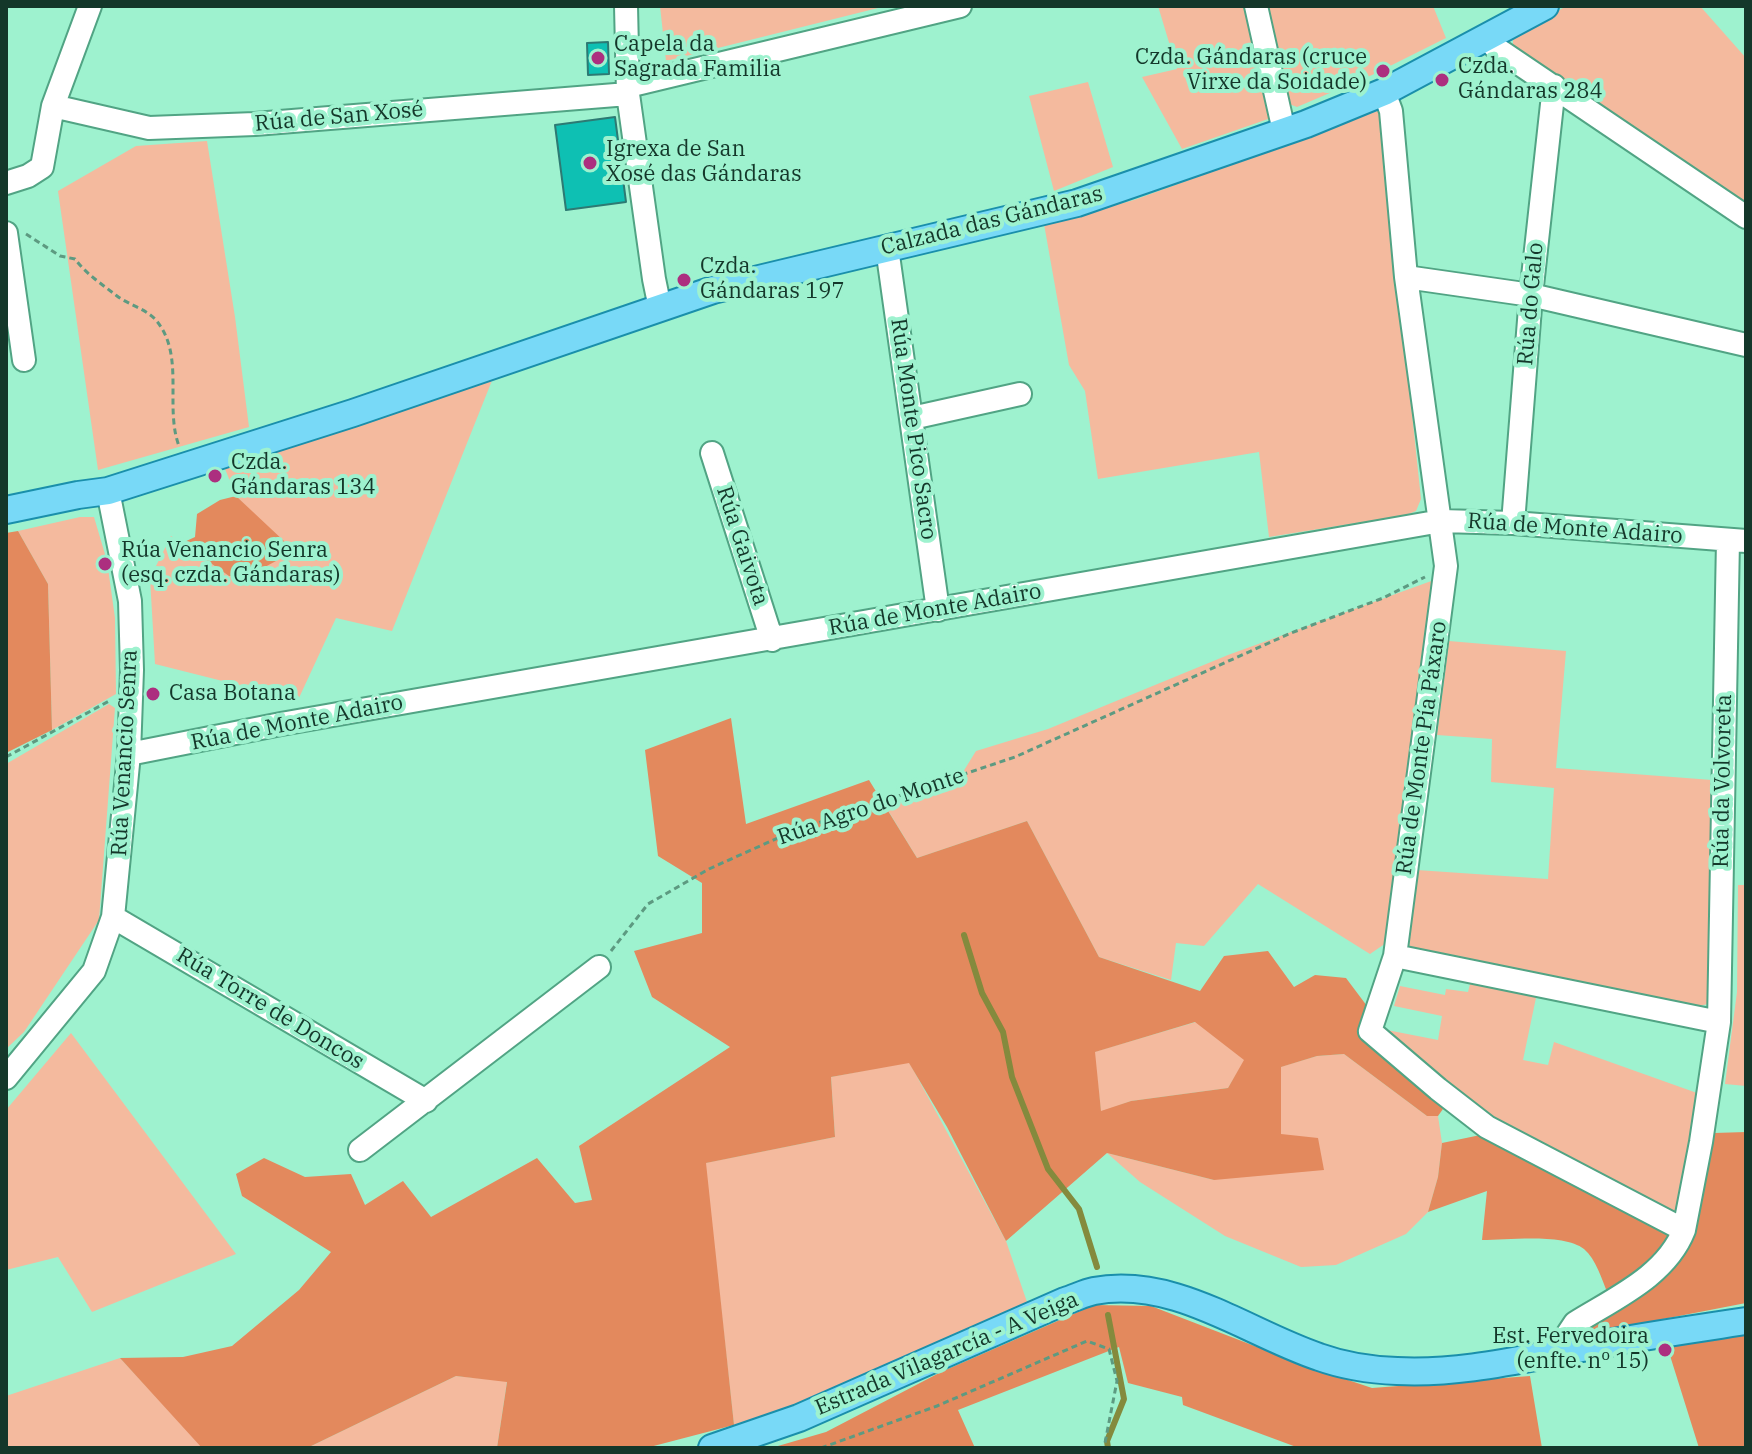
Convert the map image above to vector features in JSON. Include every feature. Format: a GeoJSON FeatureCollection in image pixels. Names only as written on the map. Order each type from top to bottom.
{"type":"FeatureCollection","features":[{"type":"Feature","properties":{"kind":"main road","name":"Calzada das Gándaras"},"geometry":{"type":"LineString","coordinates":[[6,510],[108,491],[353,413],[713,290],[1077,203],[1284,131],[1384,92],[1545,6]]}},
{"type":"Feature","properties":{"kind":"main road","name":"Estrada Vilagarcía - A Veiga"},"geometry":{"type":"LineString","coordinates":[[712,1448],[799,1418],[1093,1291],[1141,1291],[1170,1297],[1204,1307],[1318,1357],[1360,1368],[1432,1371],[1480,1368],[1746,1321]]}},
{"type":"Feature","properties":{"kind":"street"},"geometry":{"type":"LineString","coordinates":[[6,183],[28,176],[42,167],[53,106],[90,6]]}},
{"type":"Feature","properties":{"kind":"street"},"geometry":{"type":"LineString","coordinates":[[626,6],[628,90],[660,308]]}},
{"type":"Feature","properties":{"kind":"street","name":"Rúa de San Xosé"},"geometry":{"type":"LineString","coordinates":[[53,106],[149,128],[255,124],[628,90],[960,6]]}},
{"type":"Feature","properties":{"kind":"street"},"geometry":{"type":"LineString","coordinates":[[1256,6],[1284,131]]}},
{"type":"Feature","properties":{"kind":"street"},"geometry":{"type":"LineString","coordinates":[[1486,37],[1496,48],[1746,217]]}},
{"type":"Feature","properties":{"kind":"street","name":"Rúa do Galo"},"geometry":{"type":"LineString","coordinates":[[1513,523],[1531,295],[1554,86]]}},
{"type":"Feature","properties":{"kind":"street","name":"Rúa de Monte Pía Páxaro"},"geometry":{"type":"LineString","coordinates":[[1384,92],[1391,111],[1406,277],[1446,566],[1395,956],[1370,1031],[1487,1127],[1684,1230]]}},
{"type":"Feature","properties":{"kind":"street"},"geometry":{"type":"LineString","coordinates":[[6,234],[24,360]]}},
{"type":"Feature","properties":{"kind":"street","name":"Rúa Monte Pico Sacro"},"geometry":{"type":"LineString","coordinates":[[887,248],[938,610]]}},
{"type":"Feature","properties":{"kind":"street"},"geometry":{"type":"LineString","coordinates":[[1406,277],[1531,295],[1746,345]]}},
{"type":"Feature","properties":{"kind":"street"},"geometry":{"type":"LineString","coordinates":[[912,418],[1020,394]]}},
{"type":"Feature","properties":{"kind":"street","name":"Rúa Gaivota"},"geometry":{"type":"LineString","coordinates":[[712,453],[772,640]]}},
{"type":"Feature","properties":{"kind":"street","name":"Rúa Venancio Senra"},"geometry":{"type":"LineString","coordinates":[[6,1078],[94,971],[113,917],[129,754],[130,601],[108,491]]}},
{"type":"Feature","properties":{"kind":"street","name":"Rúa de Monte Adairo"},"geometry":{"type":"LineString","coordinates":[[129,754],[281,724],[1441,521],[1513,523],[1737,540]]}},
{"type":"Feature","properties":{"kind":"street","name":"Rúa da Volvoreta"},"geometry":{"type":"LineString","coordinates":[[1571,1350],[1567,1335],[1575,1323],[1656,1271],[1684,1230],[1719,1022],[1737,540]]}},
{"type":"Feature","properties":{"kind":"street","name":"Rúa Torre de Doncos"},"geometry":{"type":"LineString","coordinates":[[113,917],[426,1101]]}},
{"type":"Feature","properties":{"kind":"street"},"geometry":{"type":"LineString","coordinates":[[1395,956],[1719,1022]]}},
{"type":"Feature","properties":{"kind":"street"},"geometry":{"type":"LineString","coordinates":[[360,1150],[599,967]]}},
{"type":"Feature","properties":{"kind":"path"},"geometry":{"type":"LineString","coordinates":[[6,234],[25,234],[60,256],[75,259],[83,270],[156,320],[172,356],[173,407],[176,437],[181,450]]}},
{"type":"Feature","properties":{"kind":"path","name":"Rúa Agro do Monte"},"geometry":{"type":"LineString","coordinates":[[599,967],[648,904],[709,869],[791,832],[1015,757],[1291,633],[1383,598],[1446,566]]}},
{"type":"Feature","properties":{"kind":"path"},"geometry":{"type":"LineString","coordinates":[[6,757],[113,698],[131,695]]}},
{"type":"Feature","properties":{"kind":"path"},"geometry":{"type":"LineString","coordinates":[[821,1448],[937,1406],[1087,1341],[1109,1349],[1117,1381],[1104,1448]]}},
{"type":"Feature","properties":{"kind":"shaded area"},"geometry":{"type":"Polygon","coordinates":[[[660,6],[886,6],[666,61],[660,6]]]}},
{"type":"Feature","properties":{"kind":"shaded area"},"geometry":{"type":"Polygon","coordinates":[[[1158,6],[1245,6],[1271,118],[1182,149],[1142,77],[1177,69],[1158,6]]]}},
{"type":"Feature","properties":{"kind":"shaded area"},"geometry":{"type":"Polygon","coordinates":[[[1265,6],[1433,6],[1446,38],[1372,75],[1297,107],[1289,104],[1265,6]]]}},
{"type":"Feature","properties":{"kind":"shaded area"},"geometry":{"type":"Polygon","coordinates":[[[1567,6],[1700,6],[1746,58],[1746,207],[1513,47],[1513,34],[1567,6]]]}},
{"type":"Feature","properties":{"kind":"shaded area"},"geometry":{"type":"Polygon","coordinates":[[[1088,82],[1113,167],[1054,191],[1029,96],[1088,82]]]}},
{"type":"Feature","properties":{"kind":"shaded area"},"geometry":{"type":"Polygon","coordinates":[[[1380,110],[1421,499],[1416,511],[1269,537],[1259,452],[1098,479],[1085,391],[1069,365],[1044,224],[1134,200],[1380,110]]]}},
{"type":"Feature","properties":{"kind":"shaded area"},"geometry":{"type":"Polygon","coordinates":[[[207,141],[249,427],[98,470],[58,191],[136,146],[207,141]]]}},
{"type":"Feature","properties":{"kind":"shaded area"},"geometry":{"type":"Polygon","coordinates":[[[493,378],[392,631],[336,618],[298,700],[155,664],[150,578],[171,536],[229,576],[257,518],[236,496],[223,464],[493,378]]]}},
{"type":"Feature","properties":{"kind":"shaded area"},"geometry":{"type":"Polygon","coordinates":[[[236,496],[285,542],[276,561],[250,575],[229,576],[182,543],[195,537],[197,514],[220,500],[236,496]]]}},
{"type":"Feature","properties":{"kind":"shaded area"},"geometry":{"type":"Polygon","coordinates":[[[80,517],[94,517],[107,561],[115,618],[116,694],[52,730],[48,584],[18,531],[80,517]]]}},
{"type":"Feature","properties":{"kind":"shaded area"},"geometry":{"type":"Polygon","coordinates":[[[18,531],[48,584],[52,730],[6,753],[6,533],[18,531]]]}},
{"type":"Feature","properties":{"kind":"shaded area"},"geometry":{"type":"Polygon","coordinates":[[[1434,580],[1389,941],[1370,954],[1258,884],[1204,946],[1176,943],[1171,980],[1099,957],[1027,821],[917,858],[886,807],[958,780],[976,751],[1048,729],[1228,655],[1434,580]]]}},
{"type":"Feature","properties":{"kind":"shaded area"},"geometry":{"type":"Polygon","coordinates":[[[1449,641],[1566,651],[1556,768],[1712,780],[1716,828],[1715,991],[1708,1004],[1690,1008],[1409,947],[1417,870],[1548,879],[1554,788],[1491,782],[1492,739],[1437,735],[1449,641]]]}},
{"type":"Feature","properties":{"kind":"shaded area"},"geometry":{"type":"Polygon","coordinates":[[[109,704],[115,708],[99,920],[24,1032],[6,1049],[6,764],[109,704]]]}},
{"type":"Feature","properties":{"kind":"shaded area"},"geometry":{"type":"Polygon","coordinates":[[[731,718],[746,824],[869,780],[917,858],[1027,821],[1099,957],[1200,991],[1224,956],[1268,951],[1294,987],[1315,975],[1346,978],[1407,1067],[1443,1109],[1438,1116],[1427,1116],[1344,1054],[1317,1056],[1281,1067],[1281,1134],[1318,1138],[1324,1170],[1214,1180],[1107,1153],[1006,1241],[947,1127],[909,1063],[831,1077],[835,1137],[706,1163],[734,1425],[646,1448],[497,1448],[507,1382],[456,1376],[307,1448],[202,1448],[120,1358],[183,1357],[232,1346],[299,1290],[331,1252],[242,1196],[236,1174],[264,1158],[305,1177],[351,1174],[365,1205],[403,1181],[431,1217],[537,1158],[575,1203],[592,1200],[579,1146],[730,1047],[652,997],[634,951],[702,933],[702,883],[658,856],[645,750],[731,718]],[[1195,1022],[1095,1052],[1101,1111],[1131,1101],[1228,1088],[1244,1060],[1195,1022]]]}},
{"type":"Feature","properties":{"kind":"shaded area"},"geometry":{"type":"Polygon","coordinates":[[[1738,885],[1746,885],[1746,1086],[1725,1084],[1737,992],[1738,885]]]}},
{"type":"Feature","properties":{"kind":"shaded area"},"geometry":{"type":"Polygon","coordinates":[[[1471,980],[1537,993],[1523,1060],[1548,1065],[1554,1042],[1697,1093],[1678,1217],[1479,1116],[1385,1040],[1387,1030],[1438,1040],[1442,1016],[1394,1006],[1400,986],[1445,995],[1446,989],[1468,992],[1471,980]]]}},
{"type":"Feature","properties":{"kind":"shaded area"},"geometry":{"type":"Polygon","coordinates":[[[1196,1022],[1245,1060],[1228,1088],[1131,1101],[1101,1112],[1094,1052],[1196,1022]]]}},
{"type":"Feature","properties":{"kind":"shaded area"},"geometry":{"type":"Polygon","coordinates":[[[71,1033],[236,1254],[92,1312],[58,1257],[6,1270],[6,1110],[71,1033]]]}},
{"type":"Feature","properties":{"kind":"shaded area"},"geometry":{"type":"Polygon","coordinates":[[[1344,1054],[1427,1116],[1438,1116],[1442,1143],[1438,1177],[1428,1212],[1406,1234],[1336,1265],[1301,1267],[1225,1236],[1140,1182],[1107,1153],[1214,1180],[1281,1134],[1280,1067],[1317,1056],[1344,1054]]]}},
{"type":"Feature","properties":{"kind":"shaded area"},"geometry":{"type":"Polygon","coordinates":[[[909,1062],[1006,1241],[1027,1302],[819,1397],[734,1425],[705,1163],[835,1137],[831,1077],[909,1062]]]}},
{"type":"Feature","properties":{"kind":"shaded area"},"geometry":{"type":"Polygon","coordinates":[[[1746,1132],[1746,1303],[1586,1334],[1585,1322],[1680,1257],[1704,1191],[1714,1133],[1746,1132]]]}},
{"type":"Feature","properties":{"kind":"shaded area"},"geometry":{"type":"Polygon","coordinates":[[[1490,1133],[1674,1233],[1670,1246],[1608,1294],[1592,1258],[1575,1244],[1550,1239],[1482,1240],[1487,1191],[1428,1212],[1438,1177],[1442,1143],[1490,1133]]]}},
{"type":"Feature","properties":{"kind":"shaded area"},"geometry":{"type":"Polygon","coordinates":[[[1094,1305],[1151,1306],[1372,1388],[1530,1376],[1542,1448],[1299,1448],[1183,1405],[1182,1397],[1128,1383],[1119,1347],[958,1410],[975,1448],[771,1448],[826,1432],[941,1372],[1094,1305]]]}},
{"type":"Feature","properties":{"kind":"shaded area"},"geometry":{"type":"Polygon","coordinates":[[[1746,1334],[1746,1448],[1699,1448],[1667,1346],[1746,1334]]]}},
{"type":"Feature","properties":{"kind":"shaded area"},"geometry":{"type":"Polygon","coordinates":[[[120,1358],[204,1448],[6,1448],[6,1396],[120,1358]]]}},
{"type":"Feature","properties":{"kind":"shaded area"},"geometry":{"type":"Polygon","coordinates":[[[456,1376],[507,1381],[497,1448],[307,1448],[456,1376]]]}},
{"type":"Feature","properties":{"kind":"building","name":"Capela da Sagrada Familia"},"geometry":{"type":"Polygon","coordinates":[[[608,42],[609,74],[588,75],[587,43],[608,42]]]}},
{"type":"Feature","properties":{"kind":"building","name":"Igrexa de San Xosé das Gándaras"},"geometry":{"type":"Polygon","coordinates":[[[615,117],[626,202],[566,210],[555,125],[615,117]]]}},
{"type":"Feature","properties":{"kind":"waterway"},"geometry":{"type":"LineString","coordinates":[[964,935],[982,993],[1003,1032],[1012,1077],[1048,1169],[1079,1209],[1097,1267]]}},
{"type":"Feature","properties":{"kind":"waterway"},"geometry":{"type":"LineString","coordinates":[[1108,1315],[1124,1399],[1107,1441],[1108,1448]]}},
{"type":"Feature","properties":{"kind":"place","name":"Capela da Sagrada Familia"},"geometry":{"type":"Point","coordinates":[598,58]}},
{"type":"Feature","properties":{"kind":"place","name":"Czda. Gándaras (cruce Virxe da Soidade)"},"geometry":{"type":"Point","coordinates":[1383,71]}},
{"type":"Feature","properties":{"kind":"place","name":"Czda. Gándaras 284"},"geometry":{"type":"Point","coordinates":[1442,80]}},
{"type":"Feature","properties":{"kind":"place","name":"Igrexa de San Xosé das Gándaras"},"geometry":{"type":"Point","coordinates":[590,163]}},
{"type":"Feature","properties":{"kind":"place","name":"Czda. Gándaras 197"},"geometry":{"type":"Point","coordinates":[684,280]}},
{"type":"Feature","properties":{"kind":"place","name":"Czda. Gándaras 134"},"geometry":{"type":"Point","coordinates":[215,476]}},
{"type":"Feature","properties":{"kind":"place","name":"Rúa Venancio Senra (esq. czda. Gándaras)"},"geometry":{"type":"Point","coordinates":[105,564]}},
{"type":"Feature","properties":{"kind":"place","name":"Casa Botana"},"geometry":{"type":"Point","coordinates":[153,694]}},
{"type":"Feature","properties":{"kind":"place","name":"Est. Fervedoira (enfte. nº 15)"},"geometry":{"type":"Point","coordinates":[1665,1350]}}]}
